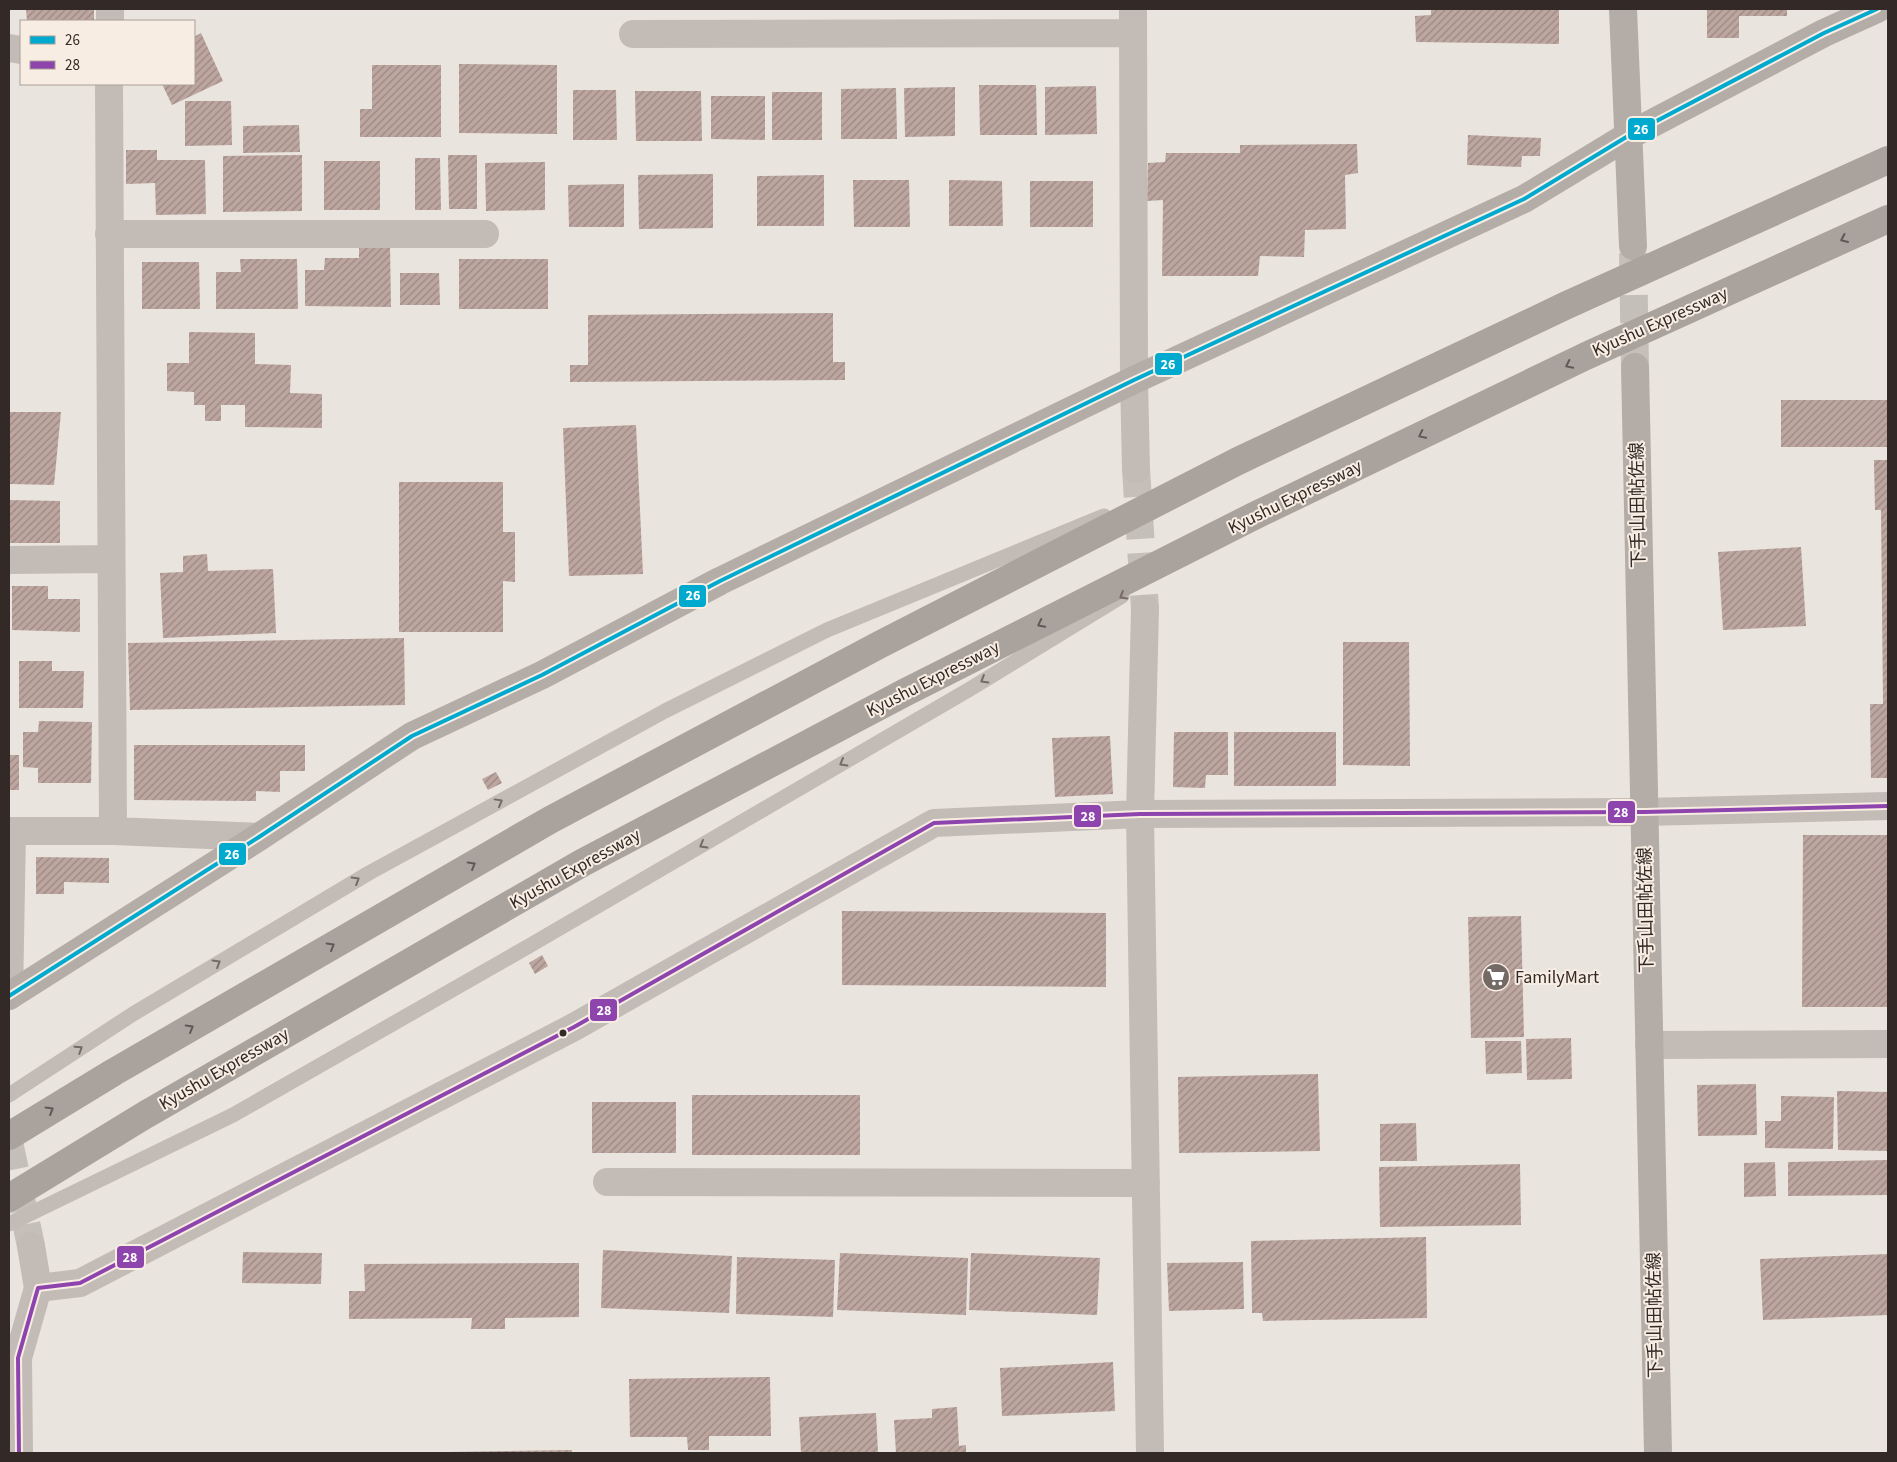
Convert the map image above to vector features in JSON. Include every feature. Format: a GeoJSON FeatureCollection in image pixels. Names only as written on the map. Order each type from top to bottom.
{"type":"FeatureCollection","features":[{"type":"Feature","properties":{"kind":"highway"},"geometry":{"type":"LineString","coordinates":[[9,1136],[114,1072],[550,820],[878,645],[1238,461],[1567,305],[1888,160]]}},
{"type":"Feature","properties":{"kind":"highway","name":"Kyushu Expressway"},"geometry":{"type":"LineString","coordinates":[[9,1198],[145,1114],[582,863],[904,693],[1254,516],[1586,356],[1888,219]]}},
{"type":"Feature","properties":{"kind":"street"},"geometry":{"type":"LineString","coordinates":[[1622,9],[1633,246]]}},
{"type":"Feature","properties":{"kind":"street"},"geometry":{"type":"LineString","coordinates":[[9,996],[259,837],[412,736],[542,675],[720,581],[1134,380],[1524,199],[1628,136],[1824,33],[1877,9]]}},
{"type":"Feature","properties":{"kind":"street"},"geometry":{"type":"LineString","coordinates":[[633,34],[1133,21],[1136,469]]}},
{"type":"Feature","properties":{"kind":"street"},"geometry":{"type":"LineString","coordinates":[[108,85],[113,831]]}},
{"type":"Feature","properties":{"kind":"street"},"geometry":{"type":"LineString","coordinates":[[109,234],[485,234]]}},
{"type":"Feature","properties":{"kind":"street","name":"下手山田帖佐線"},"geometry":{"type":"LineString","coordinates":[[1635,367],[1658,1453]]}},
{"type":"Feature","properties":{"kind":"street"},"geometry":{"type":"LineString","coordinates":[[9,560],[112,559]]}},
{"type":"Feature","properties":{"kind":"street"},"geometry":{"type":"LineString","coordinates":[[1146,609],[1140,814],[1150,1453]]}},
{"type":"Feature","properties":{"kind":"street"},"geometry":{"type":"LineString","coordinates":[[38,1288],[80,1283],[565,1031],[934,823],[1140,814],[1644,812],[1888,806]]}},
{"type":"Feature","properties":{"kind":"street"},"geometry":{"type":"LineString","coordinates":[[9,996],[10,831],[113,831],[259,837]]}},
{"type":"Feature","properties":{"kind":"street"},"geometry":{"type":"LineString","coordinates":[[1649,1045],[1888,1044]]}},
{"type":"Feature","properties":{"kind":"street"},"geometry":{"type":"LineString","coordinates":[[607,1182],[1146,1183]]}},
{"type":"Feature","properties":{"kind":"street"},"geometry":{"type":"LineString","coordinates":[[19,1453],[18,1358],[38,1288],[31,1246]]}},
{"type":"Feature","properties":{"kind":"lane"},"geometry":{"type":"LineString","coordinates":[[9,1095],[133,1014],[369,873],[665,711],[827,630],[1238,461]]}},
{"type":"Feature","properties":{"kind":"lane"},"geometry":{"type":"LineString","coordinates":[[9,1224],[232,1115],[428,1004],[970,689],[1254,516]]}},
{"type":"Feature","properties":{"kind":"building"},"geometry":{"type":"Polygon","coordinates":[[[26,9],[94,9],[94,20],[27,20],[26,9]]]}},
{"type":"Feature","properties":{"kind":"building"},"geometry":{"type":"Polygon","coordinates":[[[1431,9],[1559,9],[1559,44],[1416,42],[1415,16],[1431,15],[1431,9]]]}},
{"type":"Feature","properties":{"kind":"building"},"geometry":{"type":"Polygon","coordinates":[[[1707,9],[1787,9],[1787,16],[1739,16],[1739,38],[1707,38],[1707,9]]]}},
{"type":"Feature","properties":{"kind":"building"},"geometry":{"type":"Polygon","coordinates":[[[201,33],[223,81],[172,105],[162,85],[195,85],[195,36],[201,33]]]}},
{"type":"Feature","properties":{"kind":"building"},"geometry":{"type":"Polygon","coordinates":[[[459,64],[557,65],[557,134],[459,133],[459,64]]]}},
{"type":"Feature","properties":{"kind":"building"},"geometry":{"type":"Polygon","coordinates":[[[372,65],[441,65],[441,137],[360,137],[360,109],[372,109],[372,65]]]}},
{"type":"Feature","properties":{"kind":"building"},"geometry":{"type":"Polygon","coordinates":[[[979,85],[1036,85],[1037,135],[980,135],[979,85]]]}},
{"type":"Feature","properties":{"kind":"building"},"geometry":{"type":"Polygon","coordinates":[[[1096,86],[1097,134],[1045,135],[1045,87],[1096,86]]]}},
{"type":"Feature","properties":{"kind":"building"},"geometry":{"type":"Polygon","coordinates":[[[955,87],[955,136],[905,137],[904,88],[955,87]]]}},
{"type":"Feature","properties":{"kind":"building"},"geometry":{"type":"Polygon","coordinates":[[[896,88],[897,139],[841,139],[841,89],[896,88]]]}},
{"type":"Feature","properties":{"kind":"building"},"geometry":{"type":"Polygon","coordinates":[[[573,90],[616,90],[617,140],[573,140],[573,90]]]}},
{"type":"Feature","properties":{"kind":"building"},"geometry":{"type":"Polygon","coordinates":[[[635,91],[701,91],[702,141],[636,141],[635,91]]]}},
{"type":"Feature","properties":{"kind":"building"},"geometry":{"type":"Polygon","coordinates":[[[772,92],[822,92],[822,140],[772,140],[772,92]]]}},
{"type":"Feature","properties":{"kind":"building"},"geometry":{"type":"Polygon","coordinates":[[[711,96],[765,96],[765,140],[711,139],[711,96]]]}},
{"type":"Feature","properties":{"kind":"building"},"geometry":{"type":"Polygon","coordinates":[[[185,101],[231,101],[232,145],[185,146],[185,101]]]}},
{"type":"Feature","properties":{"kind":"building"},"geometry":{"type":"Polygon","coordinates":[[[299,125],[300,152],[243,153],[243,126],[299,125]]]}},
{"type":"Feature","properties":{"kind":"building"},"geometry":{"type":"Polygon","coordinates":[[[1468,135],[1541,138],[1540,156],[1522,156],[1521,167],[1467,165],[1468,135]]]}},
{"type":"Feature","properties":{"kind":"building"},"geometry":{"type":"Polygon","coordinates":[[[1357,144],[1358,173],[1345,175],[1346,229],[1305,230],[1304,257],[1260,256],[1258,276],[1162,276],[1163,200],[1147,201],[1148,163],[1165,162],[1166,153],[1240,153],[1240,145],[1357,144]]]}},
{"type":"Feature","properties":{"kind":"building"},"geometry":{"type":"Polygon","coordinates":[[[126,150],[157,150],[157,160],[205,160],[206,214],[156,215],[155,183],[126,184],[126,150]]]}},
{"type":"Feature","properties":{"kind":"building"},"geometry":{"type":"Polygon","coordinates":[[[302,155],[302,211],[223,212],[223,156],[302,155]]]}},
{"type":"Feature","properties":{"kind":"building"},"geometry":{"type":"Polygon","coordinates":[[[448,155],[477,155],[477,209],[449,209],[448,155]]]}},
{"type":"Feature","properties":{"kind":"building"},"geometry":{"type":"Polygon","coordinates":[[[415,158],[440,158],[441,210],[415,210],[415,158]]]}},
{"type":"Feature","properties":{"kind":"building"},"geometry":{"type":"Polygon","coordinates":[[[324,161],[380,161],[380,210],[324,210],[324,161]]]}},
{"type":"Feature","properties":{"kind":"building"},"geometry":{"type":"Polygon","coordinates":[[[545,162],[545,210],[486,211],[485,163],[545,162]]]}},
{"type":"Feature","properties":{"kind":"building"},"geometry":{"type":"Polygon","coordinates":[[[713,174],[713,228],[639,229],[638,175],[713,174]]]}},
{"type":"Feature","properties":{"kind":"building"},"geometry":{"type":"Polygon","coordinates":[[[824,175],[824,226],[757,226],[757,176],[824,175]]]}},
{"type":"Feature","properties":{"kind":"building"},"geometry":{"type":"Polygon","coordinates":[[[853,180],[909,180],[910,227],[854,227],[853,180]]]}},
{"type":"Feature","properties":{"kind":"building"},"geometry":{"type":"Polygon","coordinates":[[[949,180],[1002,181],[1003,226],[949,226],[949,180]]]}},
{"type":"Feature","properties":{"kind":"building"},"geometry":{"type":"Polygon","coordinates":[[[1030,181],[1093,181],[1093,227],[1030,227],[1030,181]]]}},
{"type":"Feature","properties":{"kind":"building"},"geometry":{"type":"Polygon","coordinates":[[[624,184],[624,227],[569,227],[568,185],[624,184]]]}},
{"type":"Feature","properties":{"kind":"building"},"geometry":{"type":"Polygon","coordinates":[[[359,247],[390,247],[391,307],[305,306],[305,270],[324,270],[325,258],[359,258],[359,247]]]}},
{"type":"Feature","properties":{"kind":"building"},"geometry":{"type":"Polygon","coordinates":[[[240,259],[297,259],[298,309],[216,309],[216,272],[241,272],[240,259]]]}},
{"type":"Feature","properties":{"kind":"building"},"geometry":{"type":"Polygon","coordinates":[[[459,259],[548,259],[548,309],[459,309],[459,259]]]}},
{"type":"Feature","properties":{"kind":"building"},"geometry":{"type":"Polygon","coordinates":[[[142,262],[199,262],[200,309],[142,309],[142,262]]]}},
{"type":"Feature","properties":{"kind":"building"},"geometry":{"type":"Polygon","coordinates":[[[400,273],[439,273],[440,305],[400,305],[400,273]]]}},
{"type":"Feature","properties":{"kind":"building"},"geometry":{"type":"Polygon","coordinates":[[[833,313],[833,362],[845,362],[845,380],[570,382],[570,365],[588,365],[588,315],[833,313]]]}},
{"type":"Feature","properties":{"kind":"building"},"geometry":{"type":"Polygon","coordinates":[[[189,332],[255,333],[255,364],[291,365],[290,393],[322,394],[322,428],[245,427],[245,405],[221,405],[221,421],[205,421],[205,405],[194,405],[194,392],[167,391],[167,363],[189,363],[189,332]]]}},
{"type":"Feature","properties":{"kind":"building"},"geometry":{"type":"Polygon","coordinates":[[[1781,400],[1888,400],[1888,447],[1781,447],[1781,400]]]}},
{"type":"Feature","properties":{"kind":"building"},"geometry":{"type":"Polygon","coordinates":[[[9,412],[61,412],[54,485],[9,484],[9,412]]]}},
{"type":"Feature","properties":{"kind":"building"},"geometry":{"type":"Polygon","coordinates":[[[636,425],[643,574],[569,576],[563,428],[636,425]]]}},
{"type":"Feature","properties":{"kind":"building"},"geometry":{"type":"Polygon","coordinates":[[[1874,460],[1888,460],[1888,778],[1871,778],[1870,704],[1883,704],[1881,510],[1875,510],[1874,460]]]}},
{"type":"Feature","properties":{"kind":"building"},"geometry":{"type":"Polygon","coordinates":[[[399,482],[503,482],[503,532],[515,532],[515,582],[503,581],[503,632],[399,632],[399,482]]]}},
{"type":"Feature","properties":{"kind":"building"},"geometry":{"type":"Polygon","coordinates":[[[9,500],[60,501],[60,543],[9,543],[9,500]]]}},
{"type":"Feature","properties":{"kind":"building"},"geometry":{"type":"Polygon","coordinates":[[[1801,547],[1806,626],[1723,630],[1718,552],[1801,547]]]}},
{"type":"Feature","properties":{"kind":"building"},"geometry":{"type":"Polygon","coordinates":[[[207,554],[208,571],[273,569],[276,633],[163,638],[160,573],[183,572],[183,556],[207,554]]]}},
{"type":"Feature","properties":{"kind":"building"},"geometry":{"type":"Polygon","coordinates":[[[12,586],[48,586],[48,599],[80,599],[80,632],[12,630],[12,586]]]}},
{"type":"Feature","properties":{"kind":"building"},"geometry":{"type":"Polygon","coordinates":[[[404,638],[405,705],[130,710],[128,643],[404,638]]]}},
{"type":"Feature","properties":{"kind":"building"},"geometry":{"type":"Polygon","coordinates":[[[1343,642],[1409,642],[1410,766],[1343,765],[1343,642]]]}},
{"type":"Feature","properties":{"kind":"building"},"geometry":{"type":"Polygon","coordinates":[[[19,661],[52,661],[52,671],[84,671],[83,708],[19,708],[19,661]]]}},
{"type":"Feature","properties":{"kind":"building"},"geometry":{"type":"Polygon","coordinates":[[[39,721],[92,722],[91,783],[38,783],[38,768],[23,767],[23,732],[38,732],[39,721]]]}},
{"type":"Feature","properties":{"kind":"building"},"geometry":{"type":"Polygon","coordinates":[[[1174,732],[1228,732],[1228,775],[1206,775],[1205,788],[1173,787],[1174,732]]]}},
{"type":"Feature","properties":{"kind":"building"},"geometry":{"type":"Polygon","coordinates":[[[1234,732],[1336,732],[1336,786],[1234,786],[1234,732]]]}},
{"type":"Feature","properties":{"kind":"building"},"geometry":{"type":"Polygon","coordinates":[[[1110,736],[1113,794],[1055,797],[1052,738],[1110,736]]]}},
{"type":"Feature","properties":{"kind":"building"},"geometry":{"type":"Polygon","coordinates":[[[134,745],[305,745],[305,771],[280,771],[280,792],[256,791],[256,801],[134,800],[134,745]]]}},
{"type":"Feature","properties":{"kind":"building"},"geometry":{"type":"Polygon","coordinates":[[[9,755],[19,755],[19,790],[9,790],[9,755]]]}},
{"type":"Feature","properties":{"kind":"building"},"geometry":{"type":"Polygon","coordinates":[[[496,772],[502,783],[488,790],[482,779],[496,772]]]}},
{"type":"Feature","properties":{"kind":"building"},"geometry":{"type":"Polygon","coordinates":[[[1803,835],[1888,835],[1888,1007],[1802,1007],[1803,835]]]}},
{"type":"Feature","properties":{"kind":"building"},"geometry":{"type":"Polygon","coordinates":[[[36,857],[109,858],[109,883],[64,882],[64,894],[36,894],[36,857]]]}},
{"type":"Feature","properties":{"kind":"building"},"geometry":{"type":"Polygon","coordinates":[[[842,911],[1106,913],[1106,987],[842,985],[842,911]]]}},
{"type":"Feature","properties":{"kind":"building","name":"FamilyMart"},"geometry":{"type":"Polygon","coordinates":[[[1521,916],[1524,1037],[1471,1038],[1468,917],[1521,916]]]}},
{"type":"Feature","properties":{"kind":"building"},"geometry":{"type":"Polygon","coordinates":[[[542,955],[548,966],[535,974],[529,963],[542,955]]]}},
{"type":"Feature","properties":{"kind":"building"},"geometry":{"type":"Polygon","coordinates":[[[1571,1038],[1572,1079],[1527,1080],[1526,1039],[1571,1038]]]}},
{"type":"Feature","properties":{"kind":"building"},"geometry":{"type":"Polygon","coordinates":[[[1485,1041],[1521,1041],[1522,1073],[1486,1074],[1485,1041]]]}},
{"type":"Feature","properties":{"kind":"building"},"geometry":{"type":"Polygon","coordinates":[[[1318,1074],[1320,1151],[1179,1153],[1178,1077],[1318,1074]]]}},
{"type":"Feature","properties":{"kind":"building"},"geometry":{"type":"Polygon","coordinates":[[[1756,1084],[1757,1135],[1698,1136],[1697,1085],[1756,1084]]]}},
{"type":"Feature","properties":{"kind":"building"},"geometry":{"type":"Polygon","coordinates":[[[1837,1091],[1888,1092],[1888,1151],[1838,1150],[1837,1091]]]}},
{"type":"Feature","properties":{"kind":"building"},"geometry":{"type":"Polygon","coordinates":[[[692,1095],[860,1095],[860,1155],[692,1155],[692,1095]]]}},
{"type":"Feature","properties":{"kind":"building"},"geometry":{"type":"Polygon","coordinates":[[[1781,1096],[1834,1097],[1833,1149],[1765,1148],[1765,1121],[1781,1121],[1781,1096]]]}},
{"type":"Feature","properties":{"kind":"building"},"geometry":{"type":"Polygon","coordinates":[[[592,1102],[676,1102],[676,1153],[592,1153],[592,1102]]]}},
{"type":"Feature","properties":{"kind":"building"},"geometry":{"type":"Polygon","coordinates":[[[1416,1123],[1417,1161],[1380,1161],[1380,1124],[1416,1123]]]}},
{"type":"Feature","properties":{"kind":"building"},"geometry":{"type":"Polygon","coordinates":[[[1888,1160],[1888,1195],[1788,1196],[1788,1162],[1888,1160]]]}},
{"type":"Feature","properties":{"kind":"building"},"geometry":{"type":"Polygon","coordinates":[[[1775,1162],[1776,1196],[1744,1197],[1744,1163],[1775,1162]]]}},
{"type":"Feature","properties":{"kind":"building"},"geometry":{"type":"Polygon","coordinates":[[[1520,1164],[1521,1225],[1380,1227],[1379,1167],[1520,1164]]]}},
{"type":"Feature","properties":{"kind":"building"},"geometry":{"type":"Polygon","coordinates":[[[1426,1237],[1427,1318],[1263,1321],[1262,1313],[1252,1313],[1251,1241],[1426,1237]]]}},
{"type":"Feature","properties":{"kind":"building"},"geometry":{"type":"Polygon","coordinates":[[[603,1250],[732,1256],[729,1313],[601,1308],[603,1250]]]}},
{"type":"Feature","properties":{"kind":"building"},"geometry":{"type":"Polygon","coordinates":[[[243,1252],[322,1253],[321,1284],[242,1283],[243,1252]]]}},
{"type":"Feature","properties":{"kind":"building"},"geometry":{"type":"Polygon","coordinates":[[[840,1253],[968,1258],[966,1315],[837,1310],[840,1253]]]}},
{"type":"Feature","properties":{"kind":"building"},"geometry":{"type":"Polygon","coordinates":[[[971,1253],[1100,1258],[1097,1315],[969,1310],[971,1253]]]}},
{"type":"Feature","properties":{"kind":"building"},"geometry":{"type":"Polygon","coordinates":[[[1888,1254],[1888,1315],[1763,1320],[1760,1259],[1888,1254]]]}},
{"type":"Feature","properties":{"kind":"building"},"geometry":{"type":"Polygon","coordinates":[[[737,1257],[835,1260],[833,1317],[736,1314],[737,1257]]]}},
{"type":"Feature","properties":{"kind":"building"},"geometry":{"type":"Polygon","coordinates":[[[1243,1262],[1244,1309],[1169,1311],[1167,1263],[1243,1262]]]}},
{"type":"Feature","properties":{"kind":"building"},"geometry":{"type":"Polygon","coordinates":[[[579,1263],[579,1317],[505,1318],[505,1329],[471,1329],[472,1318],[349,1319],[349,1291],[365,1291],[364,1264],[579,1263]]]}},
{"type":"Feature","properties":{"kind":"building"},"geometry":{"type":"Polygon","coordinates":[[[1113,1362],[1115,1411],[1002,1416],[1000,1368],[1113,1362]]]}},
{"type":"Feature","properties":{"kind":"building"},"geometry":{"type":"Polygon","coordinates":[[[770,1377],[771,1436],[709,1436],[709,1450],[688,1450],[687,1437],[630,1437],[629,1379],[770,1377]]]}},
{"type":"Feature","properties":{"kind":"building"},"geometry":{"type":"Polygon","coordinates":[[[957,1407],[959,1446],[966,1445],[966,1453],[896,1453],[894,1420],[932,1418],[932,1409],[957,1407]]]}},
{"type":"Feature","properties":{"kind":"building"},"geometry":{"type":"Polygon","coordinates":[[[876,1413],[878,1453],[801,1453],[799,1417],[876,1413]]]}},
{"type":"Feature","properties":{"kind":"building"},"geometry":{"type":"Polygon","coordinates":[[[572,1450],[572,1453],[448,1453],[448,1452],[572,1450]]]}},
{"type":"Feature","properties":{"kind":"tunnel"},"geometry":{"type":"LineString","coordinates":[[1633,253],[1635,367]]}},
{"type":"Feature","properties":{"kind":"tunnel"},"geometry":{"type":"LineString","coordinates":[[1136,469],[1145,609]]}},
{"type":"Feature","properties":{"kind":"tunnel"},"geometry":{"type":"LineString","coordinates":[[9,1142],[31,1246]]}},
{"type":"Feature","properties":{"kind":"transit line","name":"26"},"geometry":{"type":"LineString","coordinates":[[9,996],[259,837],[412,736],[542,675],[720,581],[1134,380],[1524,199],[1628,136],[1824,33],[1877,9]]}},
{"type":"Feature","properties":{"kind":"transit line","name":"28"},"geometry":{"type":"LineString","coordinates":[[19,1453],[18,1358],[38,1288],[80,1283],[574,1027],[934,823],[1140,814],[1644,812],[1888,806]]}},
{"type":"Feature","properties":{"kind":"place","name":"FamilyMart"},"geometry":{"type":"Point","coordinates":[1496,977]}}]}
